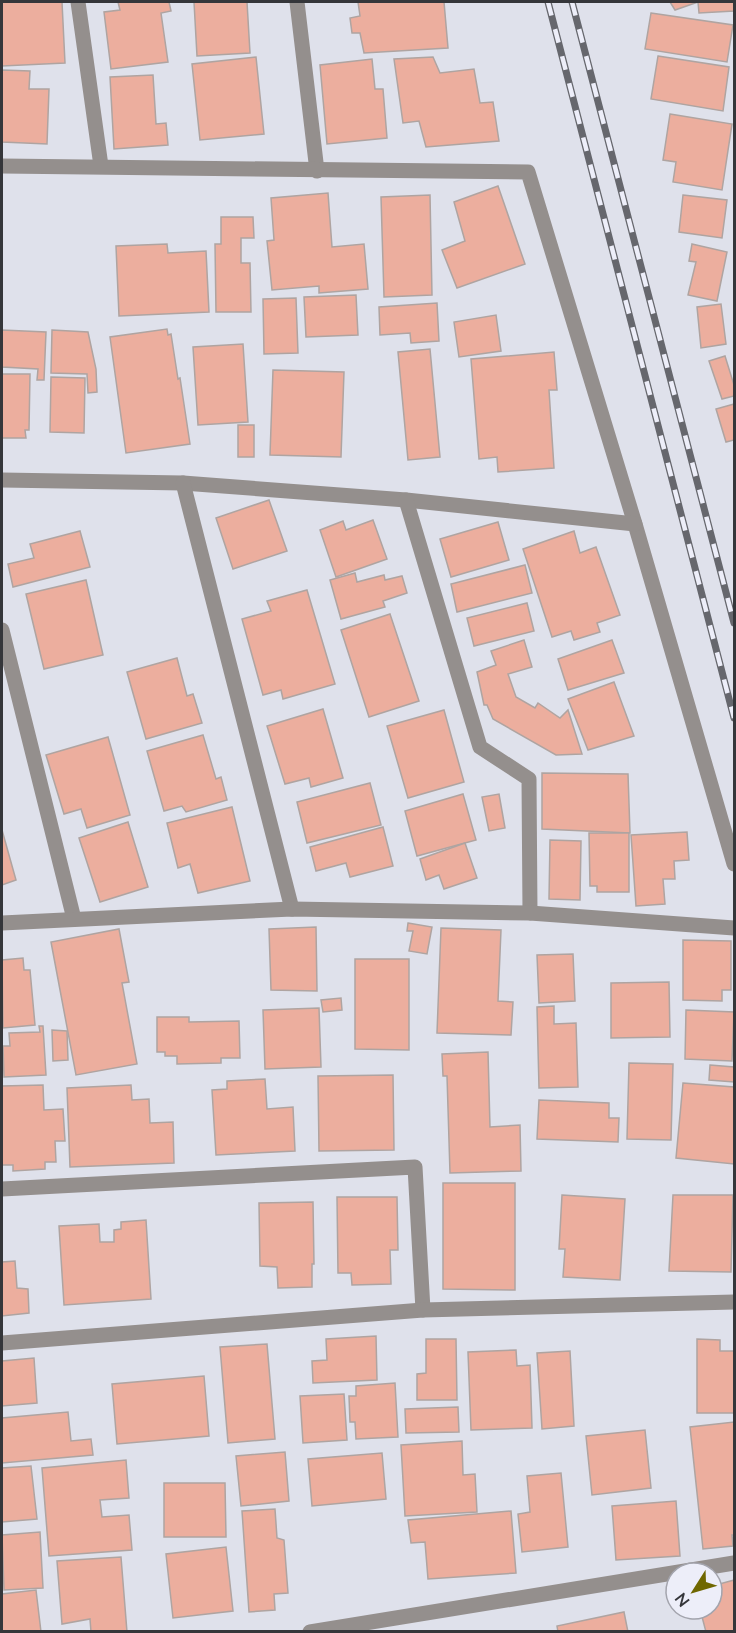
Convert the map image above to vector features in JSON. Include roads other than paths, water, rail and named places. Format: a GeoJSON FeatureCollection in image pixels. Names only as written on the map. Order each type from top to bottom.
{"type":"FeatureCollection","features":[{"type":"Feature","properties":{"kind":"street"},"geometry":{"type":"LineString","coordinates":[[78,2],[101,166]]}},
{"type":"Feature","properties":{"kind":"street"},"geometry":{"type":"LineString","coordinates":[[297,2],[317,171]]}},
{"type":"Feature","properties":{"kind":"street"},"geometry":{"type":"LineString","coordinates":[[2,166],[528,172],[735,864]]}},
{"type":"Feature","properties":{"kind":"street"},"geometry":{"type":"LineString","coordinates":[[2,480],[183,483],[406,500],[635,524]]}},
{"type":"Feature","properties":{"kind":"street"},"geometry":{"type":"LineString","coordinates":[[183,483],[292,909]]}},
{"type":"Feature","properties":{"kind":"street"},"geometry":{"type":"LineString","coordinates":[[406,500],[480,747],[529,779],[530,913]]}},
{"type":"Feature","properties":{"kind":"street"},"geometry":{"type":"LineString","coordinates":[[2,630],[74,919]]}},
{"type":"Feature","properties":{"kind":"street"},"geometry":{"type":"LineString","coordinates":[[2,923],[292,909],[530,913],[735,928]]}},
{"type":"Feature","properties":{"kind":"street"},"geometry":{"type":"LineString","coordinates":[[2,1189],[415,1167],[423,1310]]}},
{"type":"Feature","properties":{"kind":"street"},"geometry":{"type":"LineString","coordinates":[[2,1343],[423,1310],[735,1302]]}},
{"type":"Feature","properties":{"kind":"street"},"geometry":{"type":"LineString","coordinates":[[309,1632],[735,1563]]}},
{"type":"Feature","properties":{"kind":"railway"},"geometry":{"type":"LineString","coordinates":[[548,2],[734,718]]}},
{"type":"Feature","properties":{"kind":"railway"},"geometry":{"type":"LineString","coordinates":[[572,2],[734,623]]}}]}
